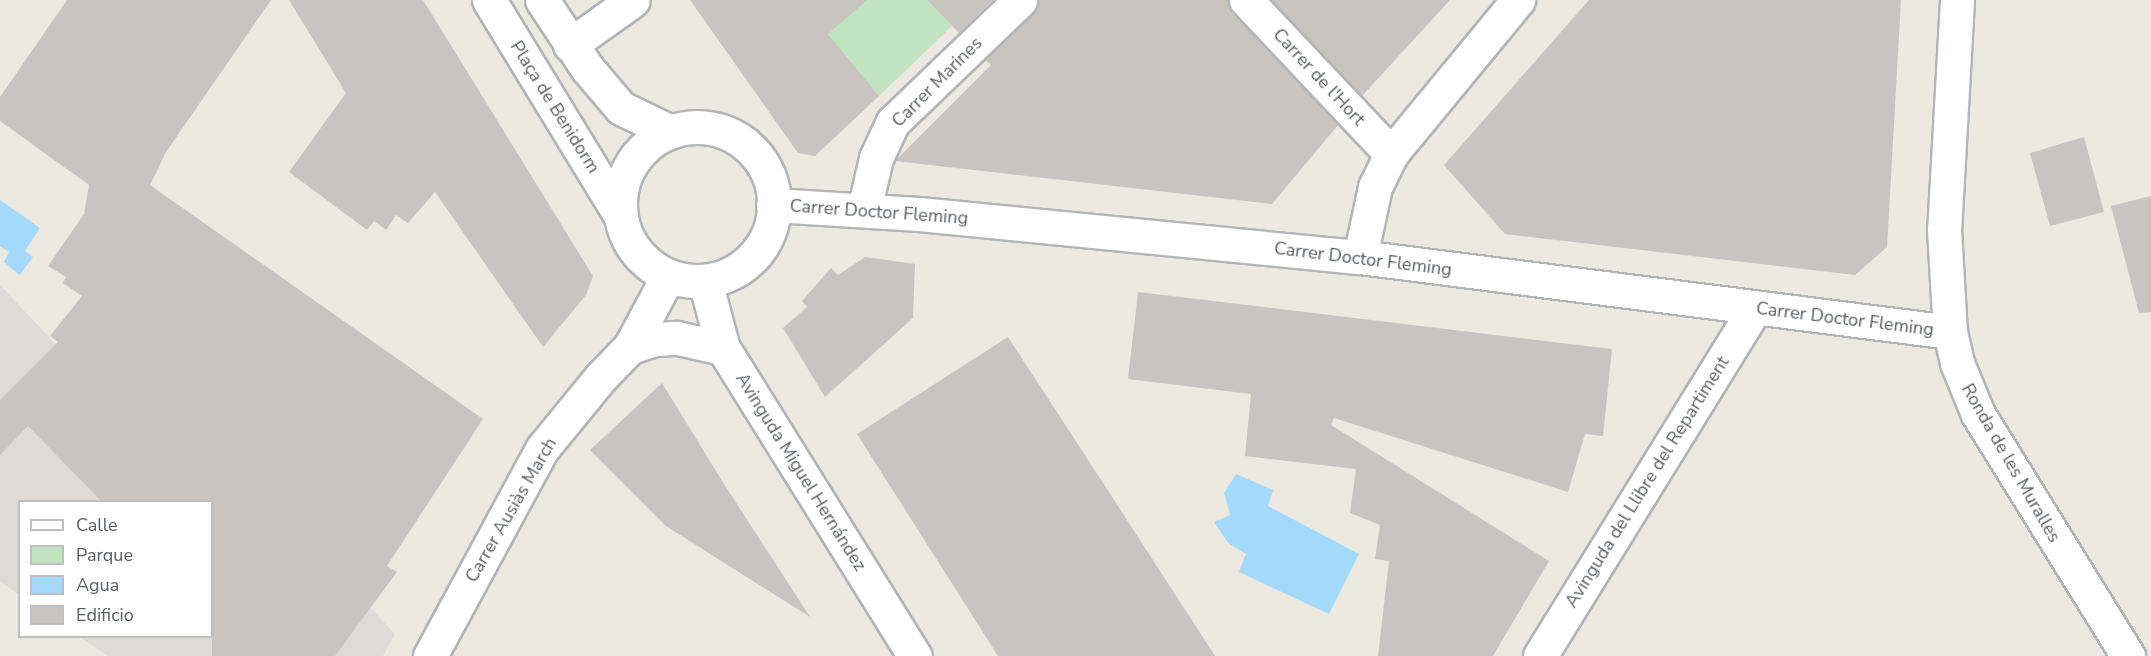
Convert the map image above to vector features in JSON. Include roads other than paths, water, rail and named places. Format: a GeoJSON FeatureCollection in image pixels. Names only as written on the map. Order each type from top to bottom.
{"type":"FeatureCollection","features":[{"type":"Feature","properties":{"kind":"street","name":"Plaça de Benidorm"},"geometry":{"type":"LineString","coordinates":[[489,0],[620,215]]}},
{"type":"Feature","properties":{"kind":"street"},"geometry":{"type":"LineString","coordinates":[[542,0],[570,45],[621,108],[671,132]]}},
{"type":"Feature","properties":{"kind":"street"},"geometry":{"type":"LineString","coordinates":[[570,45],[633,0]]}},
{"type":"Feature","properties":{"kind":"street","name":"Carrer Marines"},"geometry":{"type":"LineString","coordinates":[[864,210],[876,158],[893,122],[1020,0]]}},
{"type":"Feature","properties":{"kind":"street","name":"Carrer de l'Hort"},"geometry":{"type":"LineString","coordinates":[[1246,0],[1391,154]]}},
{"type":"Feature","properties":{"kind":"street","name":"Ronda de les Muralles"},"geometry":{"type":"LineString","coordinates":[[1957,0],[1945,213],[1950,332],[1960,372],[1978,414],[2128,656]]}},
{"type":"Feature","properties":{"kind":"street"},"geometry":{"type":"LineString","coordinates":[[1360,257],[1375,187],[1391,154],[1514,2]]}},
{"type":"Feature","properties":{"kind":"street"},"geometry":{"type":"LineString","coordinates":[[703,128],[734,137],[759,158],[767,173],[773,205],[770,227],[753,256],[727,276],[705,281],[668,276],[641,259],[624,231],[620,215],[625,174],[636,156],[671,132],[703,128]]}},
{"type":"Feature","properties":{"kind":"street","name":"Carrer Doctor Fleming"},"geometry":{"type":"LineString","coordinates":[[773,205],[864,210],[1360,257],[1754,309],[1950,332]]}},
{"type":"Feature","properties":{"kind":"street","name":"Carrer Ausiàs March"},"geometry":{"type":"LineString","coordinates":[[430,656],[542,449],[573,408],[630,347],[668,276]]}},
{"type":"Feature","properties":{"kind":"street","name":"Avinguda Miguel Hernández"},"geometry":{"type":"LineString","coordinates":[[705,281],[723,348],[915,656]]}},
{"type":"Feature","properties":{"kind":"street","name":"Avinguda del Llibre del Repartiment"},"geometry":{"type":"LineString","coordinates":[[1540,656],[1754,309]]}},
{"type":"Feature","properties":{"kind":"street"},"geometry":{"type":"LineString","coordinates":[[630,347],[677,338],[723,348]]}},
{"type":"Feature","properties":{"kind":"water"},"geometry":{"type":"Polygon","coordinates":[[[0,200],[40,228],[25,251],[33,257],[20,275],[4,262],[9,252],[0,246],[0,200]]]}},
{"type":"Feature","properties":{"kind":"water"},"geometry":{"type":"Polygon","coordinates":[[[1236,474],[1273,490],[1268,506],[1359,554],[1329,614],[1239,572],[1246,554],[1228,543],[1214,522],[1230,515],[1224,493],[1236,474]]]}}]}
